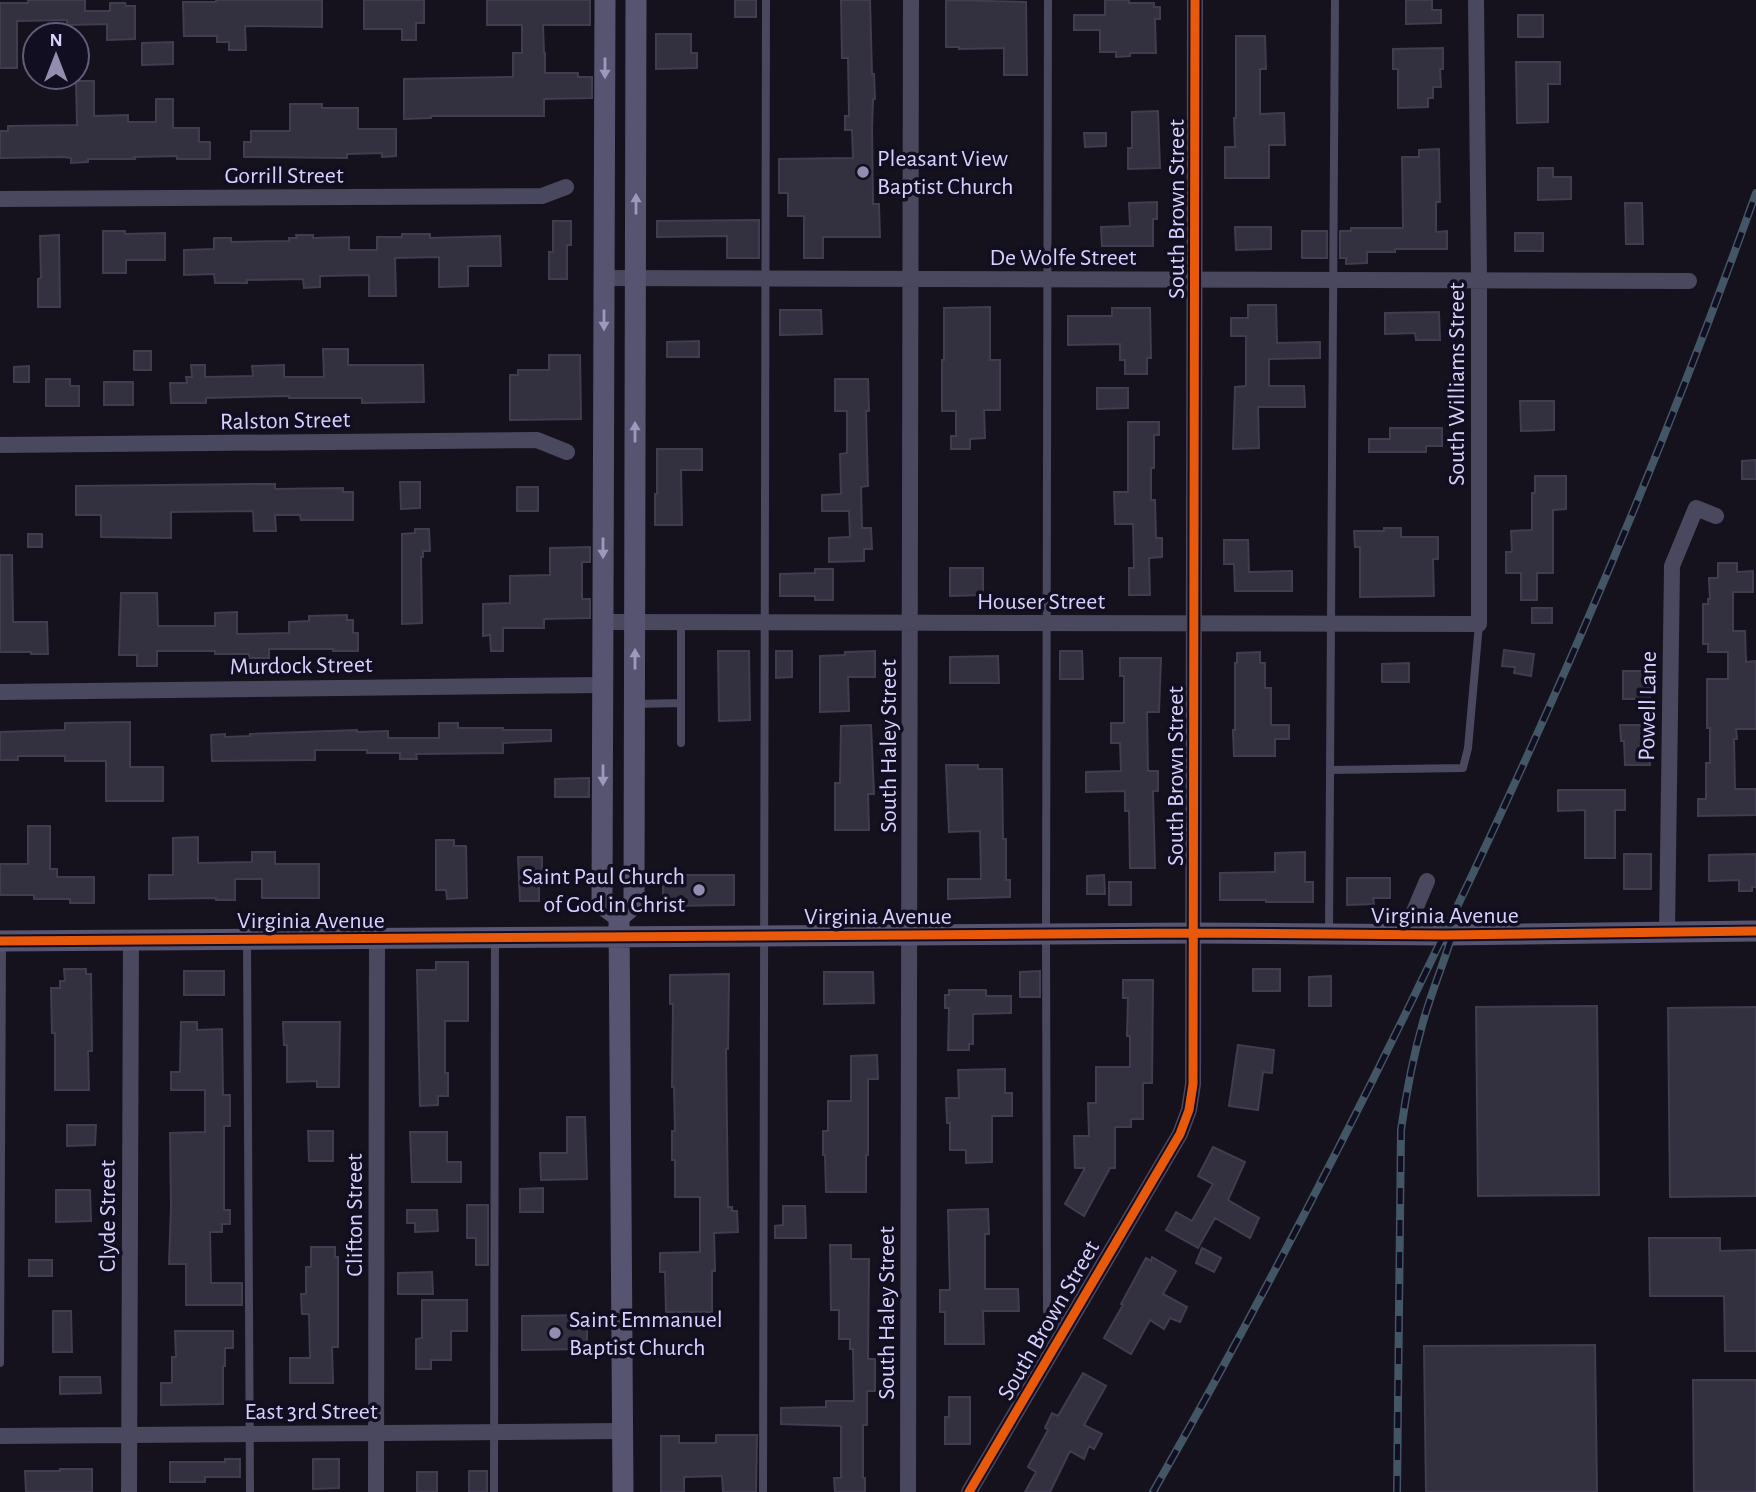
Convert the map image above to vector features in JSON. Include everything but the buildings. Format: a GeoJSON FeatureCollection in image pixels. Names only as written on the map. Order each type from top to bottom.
{"type":"FeatureCollection","features":[{"type":"Feature","properties":{"kind":"street"},"geometry":{"type":"LineString","coordinates":[[605,0],[603,904],[619,928]]}},
{"type":"Feature","properties":{"kind":"street"},"geometry":{"type":"LineString","coordinates":[[623,1492],[619,928],[634,904],[636,0]]}},
{"type":"Feature","properties":{"kind":"street","name":"South Haley Street"},"geometry":{"type":"LineString","coordinates":[[908,1492],[911,0]]}},
{"type":"Feature","properties":{"kind":"street","name":"South Brown Street"},"geometry":{"type":"LineString","coordinates":[[970,1492],[1180,1134],[1189,1110],[1194,1084],[1195,0]]}},
{"type":"Feature","properties":{"kind":"street","name":"South Williams Street"},"geometry":{"type":"LineString","coordinates":[[1476,0],[1479,624]]}},
{"type":"Feature","properties":{"kind":"street","name":"Gorrill Street"},"geometry":{"type":"LineString","coordinates":[[0,199],[542,196],[566,187]]}},
{"type":"Feature","properties":{"kind":"street","name":"De Wolfe Street"},"geometry":{"type":"LineString","coordinates":[[604,278],[1689,281]]}},
{"type":"Feature","properties":{"kind":"street","name":"Ralston Street"},"geometry":{"type":"LineString","coordinates":[[0,445],[537,440],[568,452]]}},
{"type":"Feature","properties":{"kind":"street","name":"Powell Lane"},"geometry":{"type":"LineString","coordinates":[[1667,932],[1672,566],[1696,508],[1716,516]]}},
{"type":"Feature","properties":{"kind":"street","name":"Houser Street"},"geometry":{"type":"LineString","coordinates":[[603,622],[1479,624]]}},
{"type":"Feature","properties":{"kind":"street","name":"Murdock Street"},"geometry":{"type":"LineString","coordinates":[[0,692],[603,685]]}},
{"type":"Feature","properties":{"kind":"street"},"geometry":{"type":"LineString","coordinates":[[1404,936],[1427,881]]}},
{"type":"Feature","properties":{"kind":"street","name":"Virginia Avenue"},"geometry":{"type":"LineString","coordinates":[[1,941],[495,938],[619,928],[763,936],[1194,933],[1404,936],[1756,931]]}},
{"type":"Feature","properties":{"kind":"street","name":"Clifton Street"},"geometry":{"type":"LineString","coordinates":[[376,1492],[377,939]]}},
{"type":"Feature","properties":{"kind":"street","name":"Clyde Street"},"geometry":{"type":"LineString","coordinates":[[129,1492],[131,940]]}},
{"type":"Feature","properties":{"kind":"street","name":"East 3rd Street"},"geometry":{"type":"LineString","coordinates":[[0,1436],[623,1431]]}},
{"type":"Feature","properties":{"kind":"lane"},"geometry":{"type":"LineString","coordinates":[[763,1492],[766,0]]}},
{"type":"Feature","properties":{"kind":"lane"},"geometry":{"type":"LineString","coordinates":[[1048,0],[1047,1311],[1067,1326]]}},
{"type":"Feature","properties":{"kind":"lane"},"geometry":{"type":"LineString","coordinates":[[1329,934],[1335,0]]}},
{"type":"Feature","properties":{"kind":"lane"},"geometry":{"type":"LineString","coordinates":[[681,622],[681,743]]}},
{"type":"Feature","properties":{"kind":"lane","name":"South Williams Street"},"geometry":{"type":"LineString","coordinates":[[1330,770],[1463,768],[1468,748],[1479,624]]}},
{"type":"Feature","properties":{"kind":"lane"},"geometry":{"type":"LineString","coordinates":[[635,704],[681,703]]}},
{"type":"Feature","properties":{"kind":"lane"},"geometry":{"type":"LineString","coordinates":[[494,1492],[495,938]]}},
{"type":"Feature","properties":{"kind":"lane"},"geometry":{"type":"LineString","coordinates":[[247,939],[250,1492]]}},
{"type":"Feature","properties":{"kind":"lane"},"geometry":{"type":"LineString","coordinates":[[0,1363],[1,941]]}},
{"type":"Feature","properties":{"kind":"railway"},"geometry":{"type":"LineString","coordinates":[[1153,1492],[1256,1305],[1355,1116],[1465,891],[1555,695],[1640,496],[1756,193]]}},
{"type":"Feature","properties":{"kind":"railway"},"geometry":{"type":"LineString","coordinates":[[1397,1492],[1401,1130],[1419,1035],[1451,939]]}},
{"type":"Feature","properties":{"kind":"cycle path"},"geometry":{"type":"LineString","coordinates":[[969,1492],[1180,1134],[1189,1110],[1193,1084],[1195,0]]}},
{"type":"Feature","properties":{"kind":"cycle path"},"geometry":{"type":"LineString","coordinates":[[0,941],[1194,933],[1444,935],[1756,931]]}},
{"type":"Feature","properties":{"kind":"place","name":"Pleasant View Baptist Church"},"geometry":{"type":"Point","coordinates":[863,172]}},
{"type":"Feature","properties":{"kind":"place","name":"Saint Paul Church of God in Christ"},"geometry":{"type":"Point","coordinates":[699,890]}},
{"type":"Feature","properties":{"kind":"place","name":"Saint Emmanuel Baptist Church"},"geometry":{"type":"Point","coordinates":[555,1333]}}]}
